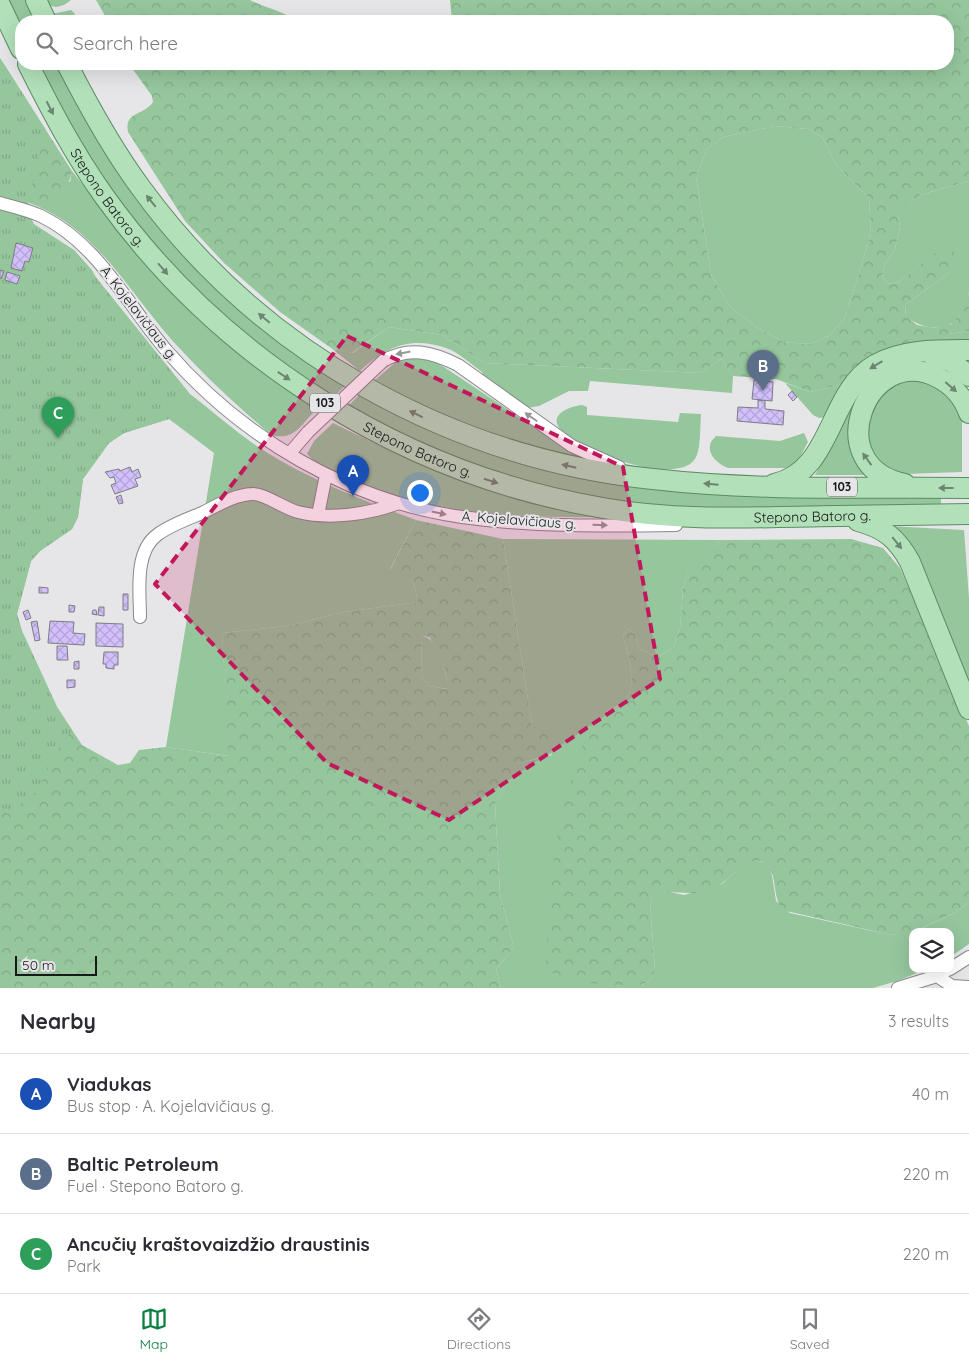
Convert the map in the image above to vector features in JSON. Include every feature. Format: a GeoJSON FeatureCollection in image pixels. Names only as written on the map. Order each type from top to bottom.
{"type":"FeatureCollection","features":[{"type":"Feature","properties":{"kind":"main road"},"geometry":{"type":"LineString","coordinates":[[36,0],[43,15]]}},
{"type":"Feature","properties":{"kind":"main road"},"geometry":{"type":"LineString","coordinates":[[0,5],[15,36]]}},
{"type":"Feature","properties":{"kind":"main road","name":"Stepono Batoro g."},"geometry":{"type":"LineString","coordinates":[[31,70],[78,157],[104,196],[136,236],[204,311],[274,369],[311,395],[361,425],[408,449],[463,471],[526,491],[602,508],[643,514],[761,518],[969,514]]}},
{"type":"Feature","properties":{"kind":"main road","name":"Stepono Batoro g."},"geometry":{"type":"LineString","coordinates":[[70,70],[115,150],[142,189],[181,238],[240,298],[306,349],[373,392],[416,415],[460,434],[534,458],[574,467],[652,479],[759,488],[969,488]]}},
{"type":"Feature","properties":{"kind":"main road"},"geometry":{"type":"LineString","coordinates":[[759,488],[788,480],[806,468],[816,455],[851,389],[861,375],[874,365],[890,358],[922,352],[969,350]]}},
{"type":"Feature","properties":{"kind":"main road"},"geometry":{"type":"LineString","coordinates":[[922,352],[939,356],[952,362],[969,376]]}},
{"type":"Feature","properties":{"kind":"main road"},"geometry":{"type":"LineString","coordinates":[[924,488],[897,482],[882,475],[868,463],[861,451],[858,436],[859,418],[866,400],[878,385],[893,375],[910,372],[929,373],[947,382],[959,393],[969,413]]}},
{"type":"Feature","properties":{"kind":"main road"},"geometry":{"type":"LineString","coordinates":[[839,516],[876,526],[889,533],[902,549],[910,562],[969,710]]}},
{"type":"Feature","properties":{"kind":"street","name":"A. Kojelavičiaus g."},"geometry":{"type":"LineString","coordinates":[[0,203],[43,217],[79,242],[102,266],[144,323],[195,381],[222,406],[289,454],[326,475],[399,503],[460,517],[544,524],[689,524],[761,518]]}},
{"type":"Feature","properties":{"kind":"street"},"geometry":{"type":"LineString","coordinates":[[289,454],[308,432],[383,361],[393,356],[415,351],[439,355],[458,365],[572,446],[594,458],[652,479]]}},
{"type":"Feature","properties":{"kind":"street"},"geometry":{"type":"LineString","coordinates":[[318,515],[326,475]]}},
{"type":"Feature","properties":{"kind":"street"},"geometry":{"type":"LineString","coordinates":[[140,617],[141,564],[148,544],[160,533],[235,497],[254,494],[297,512],[318,515],[340,515],[384,508],[399,503]]}},
{"type":"Feature","properties":{"kind":"street"},"geometry":{"type":"LineString","coordinates":[[954,966],[969,957]]}},
{"type":"Feature","properties":{"kind":"street"},"geometry":{"type":"LineString","coordinates":[[898,988],[943,973]]}},
{"type":"Feature","properties":{"kind":"street"},"geometry":{"type":"LineString","coordinates":[[937,976],[952,986],[969,988]]}},
{"type":"Feature","properties":{"kind":"highlighted area"},"geometry":{"type":"Polygon","coordinates":[[[347,336],[623,467],[660,679],[449,820],[327,763],[155,584],[347,336]]]}},
{"type":"Feature","properties":{"kind":"green space"},"geometry":{"type":"Polygon","coordinates":[[[5,0],[28,0],[36,15],[15,15],[15,21],[5,0]]]}},
{"type":"Feature","properties":{"kind":"green space"},"geometry":{"type":"Polygon","coordinates":[[[44,0],[71,0],[64,5],[54,7],[44,0]]]}},
{"type":"Feature","properties":{"kind":"green space"},"geometry":{"type":"Polygon","coordinates":[[[96,0],[250,0],[286,15],[104,15],[96,0]]]}},
{"type":"Feature","properties":{"kind":"green space"},"geometry":{"type":"Polygon","coordinates":[[[450,0],[969,0],[969,181],[920,195],[902,208],[898,217],[900,227],[895,249],[885,264],[882,277],[889,284],[899,282],[945,245],[953,251],[958,261],[949,273],[906,304],[905,315],[917,325],[935,328],[951,324],[960,315],[969,293],[969,331],[948,334],[944,343],[901,346],[882,350],[866,359],[843,384],[810,392],[776,379],[733,376],[721,359],[701,373],[484,363],[442,335],[389,327],[352,353],[331,348],[280,312],[224,263],[185,221],[128,132],[129,120],[145,110],[153,102],[152,96],[133,70],[954,70],[954,15],[452,15],[450,0]],[[775,126],[723,137],[707,149],[696,176],[711,274],[730,307],[758,328],[784,342],[810,344],[829,336],[845,318],[871,234],[869,198],[836,165],[822,137],[808,129],[775,126]]]}},
{"type":"Feature","properties":{"kind":"green space"},"geometry":{"type":"Polygon","coordinates":[[[71,10],[75,14],[52,15],[71,10]]]}},
{"type":"Feature","properties":{"kind":"green space"},"geometry":{"type":"Polygon","coordinates":[[[0,58],[72,171],[67,186],[56,199],[50,202],[43,203],[37,200],[30,193],[24,181],[15,148],[0,58]]]}},
{"type":"Feature","properties":{"kind":"green space"},"geometry":{"type":"Polygon","coordinates":[[[0,58],[46,130],[31,186],[27,211],[34,224],[74,250],[190,394],[169,419],[124,433],[109,443],[83,479],[78,517],[72,529],[40,551],[31,561],[17,614],[22,631],[57,707],[72,730],[58,749],[37,791],[8,814],[2,809],[0,812],[0,58]]]}},
{"type":"Feature","properties":{"kind":"green space"},"geometry":{"type":"Polygon","coordinates":[[[38,70],[63,70],[135,192],[345,386],[331,399],[236,328],[149,241],[96,172],[38,70]]]}},
{"type":"Feature","properties":{"kind":"green space"},"geometry":{"type":"Polygon","coordinates":[[[775,126],[808,129],[822,137],[836,165],[869,198],[871,234],[845,318],[829,336],[810,344],[784,342],[758,328],[730,307],[711,274],[696,176],[707,149],[723,137],[775,126]]]}},
{"type":"Feature","properties":{"kind":"green space"},"geometry":{"type":"Polygon","coordinates":[[[0,151],[70,182],[72,171],[153,273],[196,316],[316,410],[292,434],[286,436],[271,435],[226,395],[183,352],[117,271],[81,234],[60,218],[37,206],[24,201],[0,197],[0,151]]]}},
{"type":"Feature","properties":{"kind":"green space"},"geometry":{"type":"Polygon","coordinates":[[[969,181],[969,292],[966,305],[953,322],[945,326],[936,328],[916,323],[905,316],[906,304],[949,273],[945,246],[899,282],[889,284],[882,277],[885,264],[895,249],[900,227],[898,217],[901,208],[920,195],[969,181]]]}},
{"type":"Feature","properties":{"kind":"green space"},"geometry":{"type":"Polygon","coordinates":[[[74,250],[92,270],[169,419],[124,433],[109,443],[83,479],[78,517],[72,529],[40,551],[31,561],[17,614],[22,631],[57,707],[82,745],[118,765],[130,763],[139,750],[166,747],[228,756],[222,633],[287,626],[344,612],[418,602],[414,584],[390,570],[416,520],[503,539],[532,725],[552,738],[552,754],[518,764],[495,804],[500,894],[514,948],[496,969],[501,988],[0,988],[0,351],[53,330],[74,250]],[[422,636],[421,676],[428,686],[447,689],[443,662],[429,637],[422,636]]]}},
{"type":"Feature","properties":{"kind":"green space"},"geometry":{"type":"Polygon","coordinates":[[[389,327],[442,335],[484,363],[701,373],[721,359],[733,376],[732,393],[590,381],[588,391],[569,391],[539,406],[527,408],[484,377],[482,372],[464,358],[446,348],[421,343],[399,346],[379,356],[360,371],[331,348],[353,353],[389,327]]]}},
{"type":"Feature","properties":{"kind":"green space"},"geometry":{"type":"Polygon","coordinates":[[[969,331],[969,344],[944,343],[948,334],[969,331]]]}},
{"type":"Feature","properties":{"kind":"green space"},"geometry":{"type":"Polygon","coordinates":[[[408,358],[431,360],[444,367],[588,463],[452,418],[375,380],[396,362],[408,358]]]}},
{"type":"Feature","properties":{"kind":"green space"},"geometry":{"type":"Polygon","coordinates":[[[905,380],[932,383],[957,405],[962,421],[962,472],[905,474],[886,470],[869,447],[866,422],[880,393],[905,380]]]}},
{"type":"Feature","properties":{"kind":"green space"},"geometry":{"type":"Polygon","coordinates":[[[785,383],[810,392],[843,384],[826,417],[819,418],[813,415],[785,383]]]}},
{"type":"Feature","properties":{"kind":"green space"},"geometry":{"type":"Polygon","coordinates":[[[190,394],[266,452],[339,490],[416,520],[390,569],[414,584],[418,602],[344,612],[287,626],[222,633],[229,756],[166,747],[214,453],[169,419],[171,411],[190,394]]]}},
{"type":"Feature","properties":{"kind":"green space"},"geometry":{"type":"Polygon","coordinates":[[[360,394],[510,458],[941,497],[941,506],[791,509],[643,507],[583,497],[476,469],[345,409],[360,394]]]}},
{"type":"Feature","properties":{"kind":"green space"},"geometry":{"type":"Polygon","coordinates":[[[582,405],[587,407],[587,415],[678,422],[680,413],[701,414],[698,453],[687,466],[671,469],[651,468],[607,456],[570,438],[557,424],[557,419],[562,412],[582,405]]]}},
{"type":"Feature","properties":{"kind":"green space"},"geometry":{"type":"Polygon","coordinates":[[[851,410],[848,428],[849,444],[859,467],[865,475],[815,475],[851,410]]]}},
{"type":"Feature","properties":{"kind":"green space"},"geometry":{"type":"Polygon","coordinates":[[[333,423],[426,466],[484,488],[607,517],[545,517],[486,513],[427,504],[367,486],[327,469],[307,454],[314,441],[333,423]]]}},
{"type":"Feature","properties":{"kind":"green space"},"geometry":{"type":"Polygon","coordinates":[[[804,433],[808,442],[799,459],[787,468],[728,468],[714,459],[710,450],[710,445],[716,436],[780,441],[804,433]]]}},
{"type":"Feature","properties":{"kind":"green space"},"geometry":{"type":"Polygon","coordinates":[[[888,526],[964,530],[969,598],[969,698],[888,526]]]}},
{"type":"Feature","properties":{"kind":"green space"},"geometry":{"type":"Polygon","coordinates":[[[503,539],[721,540],[689,568],[683,589],[680,628],[673,648],[658,657],[639,649],[635,634],[628,629],[623,636],[631,671],[630,689],[628,696],[623,702],[606,712],[639,986],[649,981],[655,972],[650,902],[655,892],[665,891],[684,895],[722,884],[744,864],[755,860],[765,863],[771,869],[776,901],[790,913],[891,935],[909,933],[909,973],[917,973],[873,988],[501,988],[496,969],[514,948],[500,894],[495,804],[517,764],[552,755],[532,725],[503,539]]]}},
{"type":"Feature","properties":{"kind":"green space"},"geometry":{"type":"Polygon","coordinates":[[[851,539],[883,548],[900,568],[969,726],[969,902],[956,912],[922,928],[909,928],[909,933],[891,935],[782,910],[777,899],[773,875],[769,867],[763,862],[750,862],[721,884],[703,892],[655,893],[650,902],[655,972],[649,981],[639,986],[568,982],[552,972],[546,963],[554,860],[569,785],[587,734],[592,726],[628,696],[631,670],[623,636],[628,629],[635,634],[639,649],[658,657],[673,648],[680,628],[683,589],[689,567],[721,540],[851,539]]]}},
{"type":"Feature","properties":{"kind":"green space"},"geometry":{"type":"Polygon","coordinates":[[[422,636],[429,639],[439,650],[448,689],[428,686],[421,676],[422,636]]]}},
{"type":"Feature","properties":{"kind":"green space"},"geometry":{"type":"Polygon","coordinates":[[[969,902],[969,944],[954,954],[954,928],[922,928],[956,912],[969,902]]]}},
{"type":"Feature","properties":{"kind":"building"},"geometry":{"type":"Polygon","coordinates":[[[16,243],[33,248],[29,262],[25,261],[22,271],[11,268],[16,243]]]}},
{"type":"Feature","properties":{"kind":"building"},"geometry":{"type":"Polygon","coordinates":[[[0,270],[4,271],[1,279],[0,278],[0,270]]]}},
{"type":"Feature","properties":{"kind":"building"},"geometry":{"type":"Polygon","coordinates":[[[7,272],[20,276],[17,284],[5,280],[7,272]]]}},
{"type":"Feature","properties":{"kind":"building"},"geometry":{"type":"Polygon","coordinates":[[[754,380],[773,382],[772,401],[752,399],[754,380]]]}},
{"type":"Feature","properties":{"kind":"building"},"geometry":{"type":"Polygon","coordinates":[[[792,391],[797,397],[793,401],[788,395],[792,391]]]}},
{"type":"Feature","properties":{"kind":"building"},"geometry":{"type":"Polygon","coordinates":[[[758,400],[765,401],[765,409],[784,411],[783,425],[737,421],[738,407],[758,408],[758,400]]]}},
{"type":"Feature","properties":{"kind":"building"},"geometry":{"type":"Polygon","coordinates":[[[130,467],[132,472],[138,469],[141,477],[135,479],[138,486],[115,494],[111,485],[116,483],[114,477],[110,478],[105,472],[119,469],[120,471],[130,467]]]}},
{"type":"Feature","properties":{"kind":"building"},"geometry":{"type":"Polygon","coordinates":[[[121,495],[123,503],[119,504],[116,497],[121,495]]]}},
{"type":"Feature","properties":{"kind":"building"},"geometry":{"type":"Polygon","coordinates":[[[39,587],[48,588],[48,593],[39,593],[39,587]]]}},
{"type":"Feature","properties":{"kind":"building"},"geometry":{"type":"Polygon","coordinates":[[[123,594],[128,594],[128,610],[123,610],[123,594]]]}},
{"type":"Feature","properties":{"kind":"building"},"geometry":{"type":"Polygon","coordinates":[[[69,605],[75,606],[74,612],[69,612],[69,605]]]}},
{"type":"Feature","properties":{"kind":"building"},"geometry":{"type":"Polygon","coordinates":[[[99,607],[104,607],[104,616],[98,615],[99,607]]]}},
{"type":"Feature","properties":{"kind":"building"},"geometry":{"type":"Polygon","coordinates":[[[28,610],[31,618],[26,620],[23,612],[28,610]]]}},
{"type":"Feature","properties":{"kind":"building"},"geometry":{"type":"Polygon","coordinates":[[[93,610],[96,610],[97,615],[92,614],[93,610]]]}},
{"type":"Feature","properties":{"kind":"building"},"geometry":{"type":"Polygon","coordinates":[[[37,621],[40,640],[35,641],[31,622],[37,621]]]}},
{"type":"Feature","properties":{"kind":"building"},"geometry":{"type":"Polygon","coordinates":[[[50,621],[74,622],[73,633],[85,634],[84,645],[48,643],[50,621]]]}},
{"type":"Feature","properties":{"kind":"building"},"geometry":{"type":"Polygon","coordinates":[[[96,623],[123,624],[123,647],[96,646],[96,623]]]}},
{"type":"Feature","properties":{"kind":"building"},"geometry":{"type":"Polygon","coordinates":[[[57,646],[67,646],[68,660],[57,660],[57,646]]]}},
{"type":"Feature","properties":{"kind":"building"},"geometry":{"type":"Polygon","coordinates":[[[104,652],[118,652],[118,665],[114,665],[114,669],[106,668],[106,664],[103,664],[104,652]]]}},
{"type":"Feature","properties":{"kind":"building"},"geometry":{"type":"Polygon","coordinates":[[[79,661],[79,669],[74,669],[74,662],[79,661]]]}},
{"type":"Feature","properties":{"kind":"building"},"geometry":{"type":"Polygon","coordinates":[[[67,680],[75,680],[75,687],[67,688],[67,680]]]}},
{"type":"Feature","properties":{"kind":"place","name":"Baltic Petroleum"},"geometry":{"type":"Point","coordinates":[763,391]}},
{"type":"Feature","properties":{"kind":"place","name":"Ancučių kraštovaizdžio draustinis"},"geometry":{"type":"Point","coordinates":[58,438]}},
{"type":"Feature","properties":{"kind":"place","name":"Viadukas"},"geometry":{"type":"Point","coordinates":[353,496]}}]}
